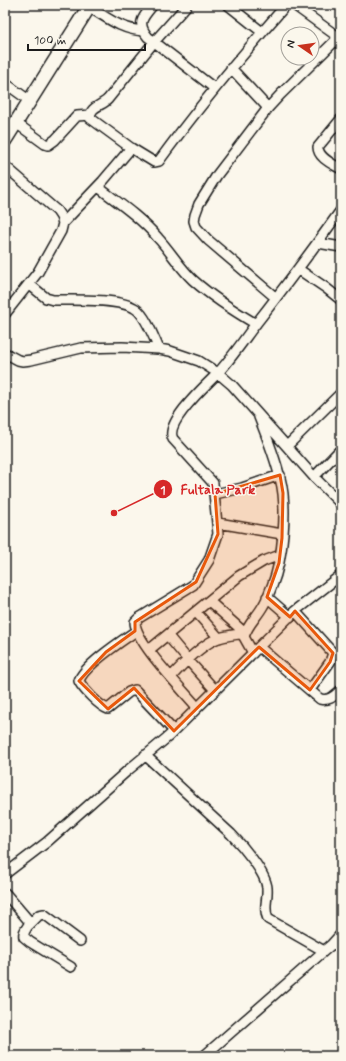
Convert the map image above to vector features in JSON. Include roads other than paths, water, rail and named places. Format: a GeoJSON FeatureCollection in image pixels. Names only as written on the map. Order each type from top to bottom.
{"type":"FeatureCollection","features":[{"type":"Feature","properties":{"kind":"main road"},"geometry":{"type":"LineString","coordinates":[[5,140],[90,6]]}},
{"type":"Feature","properties":{"kind":"street"},"geometry":{"type":"LineString","coordinates":[[153,5],[145,14],[141,22],[143,31],[154,42],[214,88]]}},
{"type":"Feature","properties":{"kind":"street"},"geometry":{"type":"LineString","coordinates":[[90,115],[94,108],[106,102],[154,42],[187,5]]}},
{"type":"Feature","properties":{"kind":"street"},"geometry":{"type":"LineString","coordinates":[[228,5],[262,32]]}},
{"type":"Feature","properties":{"kind":"street"},"geometry":{"type":"LineString","coordinates":[[90,115],[90,118],[131,148],[156,162],[214,88],[286,5]]}},
{"type":"Feature","properties":{"kind":"street"},"geometry":{"type":"LineString","coordinates":[[276,298],[208,240],[196,227],[194,221],[196,210],[217,175],[268,108],[340,38],[294,5]]}},
{"type":"Feature","properties":{"kind":"street"},"geometry":{"type":"LineString","coordinates":[[90,6],[123,27],[143,31]]}},
{"type":"Feature","properties":{"kind":"street"},"geometry":{"type":"LineString","coordinates":[[231,68],[268,108]]}},
{"type":"Feature","properties":{"kind":"street"},"geometry":{"type":"LineString","coordinates":[[5,83],[30,101]]}},
{"type":"Feature","properties":{"kind":"street"},"geometry":{"type":"LineString","coordinates":[[16,123],[48,145],[55,140],[77,116],[90,115]]}},
{"type":"Feature","properties":{"kind":"street"},"geometry":{"type":"LineString","coordinates":[[341,119],[318,147],[318,152],[341,169]]}},
{"type":"Feature","properties":{"kind":"street"},"geometry":{"type":"LineString","coordinates":[[5,314],[42,267],[61,231],[63,223],[98,187],[131,148]]}},
{"type":"Feature","properties":{"kind":"street"},"geometry":{"type":"LineString","coordinates":[[5,166],[57,211],[63,223]]}},
{"type":"Feature","properties":{"kind":"street"},"geometry":{"type":"LineString","coordinates":[[98,187],[141,220],[159,238],[194,281],[232,310],[256,324]]}},
{"type":"Feature","properties":{"kind":"street"},"geometry":{"type":"LineString","coordinates":[[198,707],[149,650],[136,630],[135,622],[139,618],[189,589],[196,582],[209,560],[217,539],[218,523],[213,483],[174,440],[171,432],[190,403],[218,373],[318,243],[341,210]]}},
{"type":"Feature","properties":{"kind":"street"},"geometry":{"type":"LineString","coordinates":[[318,243],[341,247]]}},
{"type":"Feature","properties":{"kind":"street"},"geometry":{"type":"LineString","coordinates":[[298,269],[341,300]]}},
{"type":"Feature","properties":{"kind":"street"},"geometry":{"type":"LineString","coordinates":[[29,284],[46,298],[53,300],[112,302],[128,305],[136,309],[141,315],[159,349]]}},
{"type":"Feature","properties":{"kind":"street"},"geometry":{"type":"LineString","coordinates":[[5,353],[23,361],[81,348],[122,347],[159,349],[170,351],[199,361],[218,373],[232,385],[314,476],[341,503]]}},
{"type":"Feature","properties":{"kind":"street"},"geometry":{"type":"LineString","coordinates":[[287,446],[340,396]]}},
{"type":"Feature","properties":{"kind":"street"},"geometry":{"type":"LineString","coordinates":[[256,410],[273,452],[280,476],[283,493],[282,534],[279,563],[262,608],[247,628],[244,637],[245,641],[320,698],[327,700],[331,699],[341,690]]}},
{"type":"Feature","properties":{"kind":"street"},"geometry":{"type":"LineString","coordinates":[[314,476],[341,449]]}},
{"type":"Feature","properties":{"kind":"street"},"geometry":{"type":"LineString","coordinates":[[215,494],[242,488],[280,476]]}},
{"type":"Feature","properties":{"kind":"street"},"geometry":{"type":"LineString","coordinates":[[218,523],[282,534]]}},
{"type":"Feature","properties":{"kind":"street"},"geometry":{"type":"LineString","coordinates":[[149,650],[168,636],[232,581],[258,564],[280,555]]}},
{"type":"Feature","properties":{"kind":"street"},"geometry":{"type":"LineString","coordinates":[[5,874],[47,842],[174,731],[293,614],[341,575]]}},
{"type":"Feature","properties":{"kind":"street"},"geometry":{"type":"LineString","coordinates":[[267,597],[293,614],[332,653],[330,662],[310,690]]}},
{"type":"Feature","properties":{"kind":"street"},"geometry":{"type":"LineString","coordinates":[[209,601],[245,633]]}},
{"type":"Feature","properties":{"kind":"street"},"geometry":{"type":"LineString","coordinates":[[196,612],[219,638]]}},
{"type":"Feature","properties":{"kind":"street"},"geometry":{"type":"LineString","coordinates":[[136,630],[106,652],[83,674],[79,681],[83,688],[100,704],[108,709],[129,692],[135,690],[174,731]]}},
{"type":"Feature","properties":{"kind":"street"},"geometry":{"type":"LineString","coordinates":[[171,676],[211,642],[219,638],[245,633]]}},
{"type":"Feature","properties":{"kind":"street"},"geometry":{"type":"LineString","coordinates":[[168,636],[215,690]]}},
{"type":"Feature","properties":{"kind":"street"},"geometry":{"type":"LineString","coordinates":[[145,755],[231,834],[249,855],[260,872],[267,887],[265,908],[268,919],[327,948],[341,943]]}},
{"type":"Feature","properties":{"kind":"street"},"geometry":{"type":"LineString","coordinates":[[5,893],[28,920],[29,924]]}},
{"type":"Feature","properties":{"kind":"street"},"geometry":{"type":"LineString","coordinates":[[71,967],[26,939],[24,932],[29,924],[39,915],[44,914],[80,941]]}},
{"type":"Feature","properties":{"kind":"street"},"geometry":{"type":"LineString","coordinates":[[204,1056],[341,934]]}},
{"type":"Feature","properties":{"kind":"place","name":"Fultala Park"},"geometry":{"type":"Point","coordinates":[114,513]}}]}
